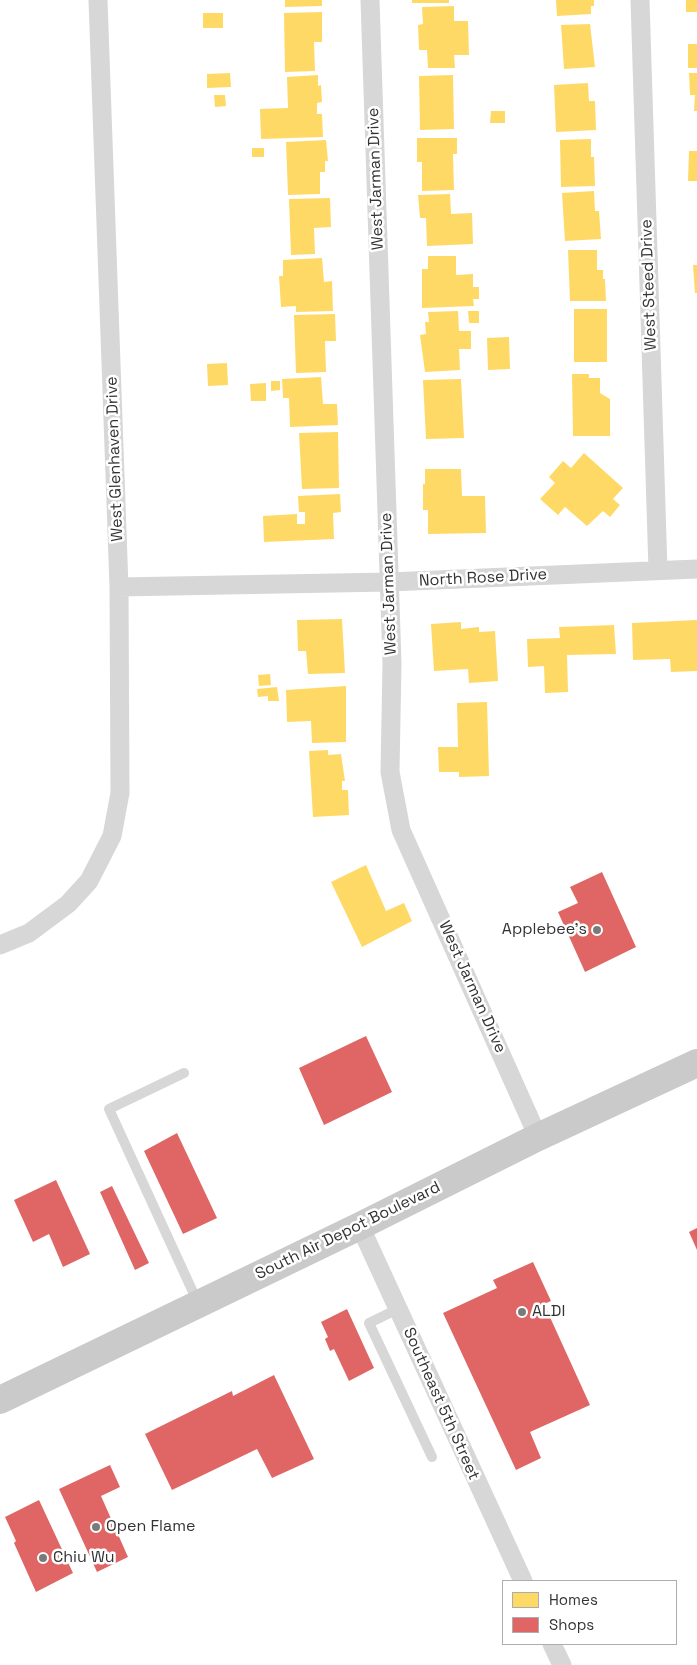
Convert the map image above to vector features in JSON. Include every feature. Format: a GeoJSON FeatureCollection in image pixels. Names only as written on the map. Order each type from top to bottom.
{"type":"FeatureCollection","features":[{"type":"Feature","properties":{"kind":"main road","name":"South Air Depot Boulevard"},"geometry":{"type":"LineString","coordinates":[[0,1400],[360,1226],[538,1137],[697,1063]]}},
{"type":"Feature","properties":{"kind":"street","name":"West Glenhaven Drive"},"geometry":{"type":"LineString","coordinates":[[0,945],[29,933],[68,904],[89,881],[112,836],[120,793],[119,587],[98,0]]}},
{"type":"Feature","properties":{"kind":"street","name":"West Jarman Drive"},"geometry":{"type":"LineString","coordinates":[[370,0],[392,663],[390,772],[401,830],[538,1137]]}},
{"type":"Feature","properties":{"kind":"street","name":"West Steed Drive"},"geometry":{"type":"LineString","coordinates":[[640,0],[658,570]]}},
{"type":"Feature","properties":{"kind":"street","name":"North Rose Drive"},"geometry":{"type":"LineString","coordinates":[[119,587],[389,582],[697,569]]}},
{"type":"Feature","properties":{"kind":"street","name":"Southeast 5th Street"},"geometry":{"type":"LineString","coordinates":[[360,1226],[523,1580]]}},
{"type":"Feature","properties":{"kind":"street"},"geometry":{"type":"LineString","coordinates":[[552,1645],[562,1665]]}},
{"type":"Feature","properties":{"kind":"lane"},"geometry":{"type":"LineString","coordinates":[[184,1073],[109,1109],[199,1304]]}},
{"type":"Feature","properties":{"kind":"lane"},"geometry":{"type":"LineString","coordinates":[[398,1309],[369,1323],[432,1457]]}},
{"type":"Feature","properties":{"kind":"building: Homes"},"geometry":{"type":"Polygon","coordinates":[[[285,0],[322,0],[322,6],[285,7],[285,0]]]}},
{"type":"Feature","properties":{"kind":"building: Homes"},"geometry":{"type":"Polygon","coordinates":[[[412,0],[449,0],[449,3],[412,3],[412,0]]]}},
{"type":"Feature","properties":{"kind":"building: Homes"},"geometry":{"type":"Polygon","coordinates":[[[556,0],[594,0],[594,6],[591,6],[591,14],[557,16],[556,0]]]}},
{"type":"Feature","properties":{"kind":"building: Homes"},"geometry":{"type":"Polygon","coordinates":[[[686,0],[697,0],[697,12],[686,12],[686,0]]]}},
{"type":"Feature","properties":{"kind":"building: Homes"},"geometry":{"type":"Polygon","coordinates":[[[454,6],[454,21],[468,21],[469,55],[454,55],[455,68],[428,68],[427,50],[419,50],[418,25],[423,24],[422,7],[454,6]]]}},
{"type":"Feature","properties":{"kind":"building: Homes"},"geometry":{"type":"Polygon","coordinates":[[[322,12],[322,42],[314,42],[315,71],[285,72],[284,13],[322,12]]]}},
{"type":"Feature","properties":{"kind":"building: Homes"},"geometry":{"type":"Polygon","coordinates":[[[203,13],[223,13],[223,28],[203,28],[203,13]]]}},
{"type":"Feature","properties":{"kind":"building: Homes"},"geometry":{"type":"Polygon","coordinates":[[[590,24],[595,67],[564,69],[561,25],[590,24]]]}},
{"type":"Feature","properties":{"kind":"building: Homes"},"geometry":{"type":"Polygon","coordinates":[[[688,44],[697,44],[697,68],[688,68],[688,44]]]}},
{"type":"Feature","properties":{"kind":"building: Homes"},"geometry":{"type":"Polygon","coordinates":[[[230,73],[231,87],[207,88],[207,74],[230,73]]]}},
{"type":"Feature","properties":{"kind":"building: Homes"},"geometry":{"type":"Polygon","coordinates":[[[689,73],[697,73],[697,111],[694,111],[695,95],[690,95],[689,73]]]}},
{"type":"Feature","properties":{"kind":"building: Homes"},"geometry":{"type":"Polygon","coordinates":[[[318,75],[318,86],[321,85],[322,102],[317,103],[317,114],[322,114],[323,137],[261,139],[260,109],[288,108],[287,77],[318,75]]]}},
{"type":"Feature","properties":{"kind":"building: Homes"},"geometry":{"type":"Polygon","coordinates":[[[453,75],[454,129],[420,130],[419,76],[453,75]]]}},
{"type":"Feature","properties":{"kind":"building: Homes"},"geometry":{"type":"Polygon","coordinates":[[[588,83],[589,101],[595,101],[596,130],[556,132],[554,85],[588,83]]]}},
{"type":"Feature","properties":{"kind":"building: Homes"},"geometry":{"type":"Polygon","coordinates":[[[214,95],[225,95],[226,106],[215,107],[214,95]]]}},
{"type":"Feature","properties":{"kind":"building: Homes"},"geometry":{"type":"Polygon","coordinates":[[[491,111],[505,111],[505,123],[490,123],[491,111]]]}},
{"type":"Feature","properties":{"kind":"building: Homes"},"geometry":{"type":"Polygon","coordinates":[[[417,138],[457,138],[457,154],[453,154],[454,190],[422,191],[422,162],[417,162],[417,138]]]}},
{"type":"Feature","properties":{"kind":"building: Homes"},"geometry":{"type":"Polygon","coordinates":[[[591,139],[591,157],[594,157],[595,186],[561,187],[560,140],[591,139]]]}},
{"type":"Feature","properties":{"kind":"building: Homes"},"geometry":{"type":"Polygon","coordinates":[[[326,140],[328,161],[325,161],[325,172],[320,172],[320,194],[288,195],[286,142],[326,140]]]}},
{"type":"Feature","properties":{"kind":"building: Homes"},"geometry":{"type":"Polygon","coordinates":[[[252,148],[264,148],[264,157],[252,157],[252,148]]]}},
{"type":"Feature","properties":{"kind":"building: Homes"},"geometry":{"type":"Polygon","coordinates":[[[689,151],[697,151],[697,181],[688,181],[689,151]]]}},
{"type":"Feature","properties":{"kind":"building: Homes"},"geometry":{"type":"Polygon","coordinates":[[[594,191],[595,211],[599,211],[601,239],[565,241],[562,193],[594,191]]]}},
{"type":"Feature","properties":{"kind":"building: Homes"},"geometry":{"type":"Polygon","coordinates":[[[450,194],[451,214],[472,213],[473,244],[427,246],[426,218],[420,218],[418,195],[450,194]]]}},
{"type":"Feature","properties":{"kind":"building: Homes"},"geometry":{"type":"Polygon","coordinates":[[[330,198],[331,227],[314,228],[315,254],[291,255],[289,199],[330,198]]]}},
{"type":"Feature","properties":{"kind":"building: Homes"},"geometry":{"type":"Polygon","coordinates":[[[568,250],[597,250],[597,270],[603,270],[606,301],[570,301],[568,250]]]}},
{"type":"Feature","properties":{"kind":"building: Homes"},"geometry":{"type":"Polygon","coordinates":[[[428,256],[456,256],[456,275],[473,274],[473,287],[479,287],[479,299],[473,299],[474,306],[422,308],[422,269],[428,269],[428,256]]]}},
{"type":"Feature","properties":{"kind":"building: Homes"},"geometry":{"type":"Polygon","coordinates":[[[322,258],[324,282],[332,281],[333,311],[296,312],[296,306],[281,307],[279,276],[283,276],[283,260],[322,258]]]}},
{"type":"Feature","properties":{"kind":"building: Homes"},"geometry":{"type":"Polygon","coordinates":[[[693,265],[697,265],[697,293],[695,293],[693,265]]]}},
{"type":"Feature","properties":{"kind":"building: Homes"},"geometry":{"type":"Polygon","coordinates":[[[574,309],[607,309],[607,362],[574,362],[574,309]]]}},
{"type":"Feature","properties":{"kind":"building: Homes"},"geometry":{"type":"Polygon","coordinates":[[[458,311],[459,331],[471,331],[471,349],[459,349],[460,370],[425,372],[420,335],[426,334],[425,322],[429,322],[428,312],[458,311]]]}},
{"type":"Feature","properties":{"kind":"building: Homes"},"geometry":{"type":"Polygon","coordinates":[[[468,311],[479,311],[479,323],[469,323],[468,311]]]}},
{"type":"Feature","properties":{"kind":"building: Homes"},"geometry":{"type":"Polygon","coordinates":[[[335,314],[336,341],[325,341],[326,372],[296,373],[294,315],[335,314]]]}},
{"type":"Feature","properties":{"kind":"building: Homes"},"geometry":{"type":"Polygon","coordinates":[[[509,337],[510,369],[488,370],[487,338],[509,337]]]}},
{"type":"Feature","properties":{"kind":"building: Homes"},"geometry":{"type":"Polygon","coordinates":[[[227,363],[228,385],[208,386],[207,364],[227,363]]]}},
{"type":"Feature","properties":{"kind":"building: Homes"},"geometry":{"type":"Polygon","coordinates":[[[572,374],[589,374],[589,378],[600,378],[600,393],[610,399],[610,436],[573,436],[572,374]]]}},
{"type":"Feature","properties":{"kind":"building: Homes"},"geometry":{"type":"Polygon","coordinates":[[[321,377],[323,404],[337,404],[338,425],[290,427],[289,398],[283,398],[282,379],[321,377]]]}},
{"type":"Feature","properties":{"kind":"building: Homes"},"geometry":{"type":"Polygon","coordinates":[[[461,379],[464,438],[426,439],[423,380],[461,379]]]}},
{"type":"Feature","properties":{"kind":"building: Homes"},"geometry":{"type":"Polygon","coordinates":[[[271,381],[280,381],[280,390],[271,391],[271,381]]]}},
{"type":"Feature","properties":{"kind":"building: Homes"},"geometry":{"type":"Polygon","coordinates":[[[266,383],[266,401],[251,401],[250,384],[266,383]]]}},
{"type":"Feature","properties":{"kind":"building: Homes"},"geometry":{"type":"Polygon","coordinates":[[[338,432],[339,488],[302,489],[299,433],[338,432]]]}},
{"type":"Feature","properties":{"kind":"building: Homes"},"geometry":{"type":"Polygon","coordinates":[[[584,453],[623,488],[613,499],[620,505],[610,517],[603,511],[587,526],[565,507],[558,515],[540,499],[555,483],[549,477],[563,461],[571,468],[584,453]]]}},
{"type":"Feature","properties":{"kind":"building: Homes"},"geometry":{"type":"Polygon","coordinates":[[[425,469],[461,469],[462,496],[485,496],[486,533],[428,534],[428,510],[423,510],[425,469]]]}},
{"type":"Feature","properties":{"kind":"building: Homes"},"geometry":{"type":"Polygon","coordinates":[[[340,494],[341,512],[333,513],[334,539],[264,542],[263,516],[297,514],[297,524],[305,524],[305,512],[299,512],[298,496],[340,494]]]}},
{"type":"Feature","properties":{"kind":"building: Homes"},"geometry":{"type":"Polygon","coordinates":[[[342,619],[345,673],[308,674],[306,651],[298,651],[297,620],[342,619]]]}},
{"type":"Feature","properties":{"kind":"building: Homes"},"geometry":{"type":"Polygon","coordinates":[[[697,620],[697,671],[671,672],[670,659],[633,660],[632,623],[697,620]]]}},
{"type":"Feature","properties":{"kind":"building: Homes"},"geometry":{"type":"Polygon","coordinates":[[[461,622],[461,629],[479,627],[479,632],[495,631],[498,681],[469,683],[468,669],[434,671],[431,624],[461,622]]]}},
{"type":"Feature","properties":{"kind":"building: Homes"},"geometry":{"type":"Polygon","coordinates":[[[614,625],[616,654],[567,655],[568,692],[545,693],[544,666],[528,667],[527,639],[560,638],[559,627],[614,625]]]}},
{"type":"Feature","properties":{"kind":"building: Homes"},"geometry":{"type":"Polygon","coordinates":[[[270,674],[271,685],[259,686],[258,675],[270,674]]]}},
{"type":"Feature","properties":{"kind":"building: Homes"},"geometry":{"type":"Polygon","coordinates":[[[346,686],[346,742],[312,743],[311,721],[287,722],[286,690],[346,686]]]}},
{"type":"Feature","properties":{"kind":"building: Homes"},"geometry":{"type":"Polygon","coordinates":[[[277,687],[279,701],[268,701],[268,696],[258,697],[257,689],[277,687]]]}},
{"type":"Feature","properties":{"kind":"building: Homes"},"geometry":{"type":"Polygon","coordinates":[[[487,702],[489,776],[459,777],[459,772],[439,772],[438,747],[458,747],[457,703],[487,702]]]}},
{"type":"Feature","properties":{"kind":"building: Homes"},"geometry":{"type":"Polygon","coordinates":[[[328,750],[328,755],[341,754],[345,781],[342,781],[342,790],[348,790],[349,815],[313,817],[309,751],[328,750]]]}},
{"type":"Feature","properties":{"kind":"building: Homes"},"geometry":{"type":"Polygon","coordinates":[[[366,865],[386,911],[404,903],[412,921],[362,947],[331,882],[366,865]]]}},
{"type":"Feature","properties":{"kind":"building: Shops","name":"Applebee's"},"geometry":{"type":"Polygon","coordinates":[[[602,872],[636,947],[585,972],[558,912],[578,903],[570,887],[602,872]]]}},
{"type":"Feature","properties":{"kind":"building: Shops"},"geometry":{"type":"Polygon","coordinates":[[[366,1036],[392,1092],[324,1125],[299,1068],[366,1036]]]}},
{"type":"Feature","properties":{"kind":"building: Shops"},"geometry":{"type":"Polygon","coordinates":[[[177,1133],[217,1218],[183,1234],[144,1151],[177,1133]]]}},
{"type":"Feature","properties":{"kind":"building: Shops"},"geometry":{"type":"Polygon","coordinates":[[[56,1180],[90,1254],[63,1267],[49,1234],[33,1242],[14,1200],[56,1180]]]}},
{"type":"Feature","properties":{"kind":"building: Shops"},"geometry":{"type":"Polygon","coordinates":[[[112,1186],[149,1263],[135,1270],[100,1192],[112,1186]]]}},
{"type":"Feature","properties":{"kind":"building: Shops"},"geometry":{"type":"Polygon","coordinates":[[[697,1228],[697,1250],[689,1232],[697,1228]]]}},
{"type":"Feature","properties":{"kind":"building: Shops"},"geometry":{"type":"Polygon","coordinates":[[[533,1262],[551,1301],[544,1304],[590,1405],[530,1432],[541,1458],[516,1470],[443,1313],[497,1288],[493,1280],[533,1262]]]}},
{"type":"Feature","properties":{"kind":"building: Shops"},"geometry":{"type":"Polygon","coordinates":[[[347,1309],[374,1368],[349,1381],[334,1349],[330,1351],[325,1339],[328,1337],[321,1322],[347,1309]]]}},
{"type":"Feature","properties":{"kind":"building: Shops"},"geometry":{"type":"Polygon","coordinates":[[[274,1375],[314,1459],[272,1478],[257,1449],[172,1490],[145,1434],[232,1391],[233,1396],[274,1375]]]}},
{"type":"Feature","properties":{"kind":"building: Shops","name":"Open Flame"},"geometry":{"type":"Polygon","coordinates":[[[110,1465],[120,1487],[101,1496],[128,1557],[97,1572],[59,1489],[110,1465]]]}},
{"type":"Feature","properties":{"kind":"building: Shops","name":"Chiu Wu"},"geometry":{"type":"Polygon","coordinates":[[[39,1500],[73,1573],[36,1592],[14,1543],[16,1541],[5,1517],[39,1500]]]}},
{"type":"Feature","properties":{"kind":"place","name":"Applebee's"},"geometry":{"type":"Point","coordinates":[597,930]}},
{"type":"Feature","properties":{"kind":"place","name":"ALDI"},"geometry":{"type":"Point","coordinates":[522,1312]}},
{"type":"Feature","properties":{"kind":"place","name":"Open Flame"},"geometry":{"type":"Point","coordinates":[96,1527]}},
{"type":"Feature","properties":{"kind":"place","name":"Chiu Wu"},"geometry":{"type":"Point","coordinates":[43,1558]}}]}
